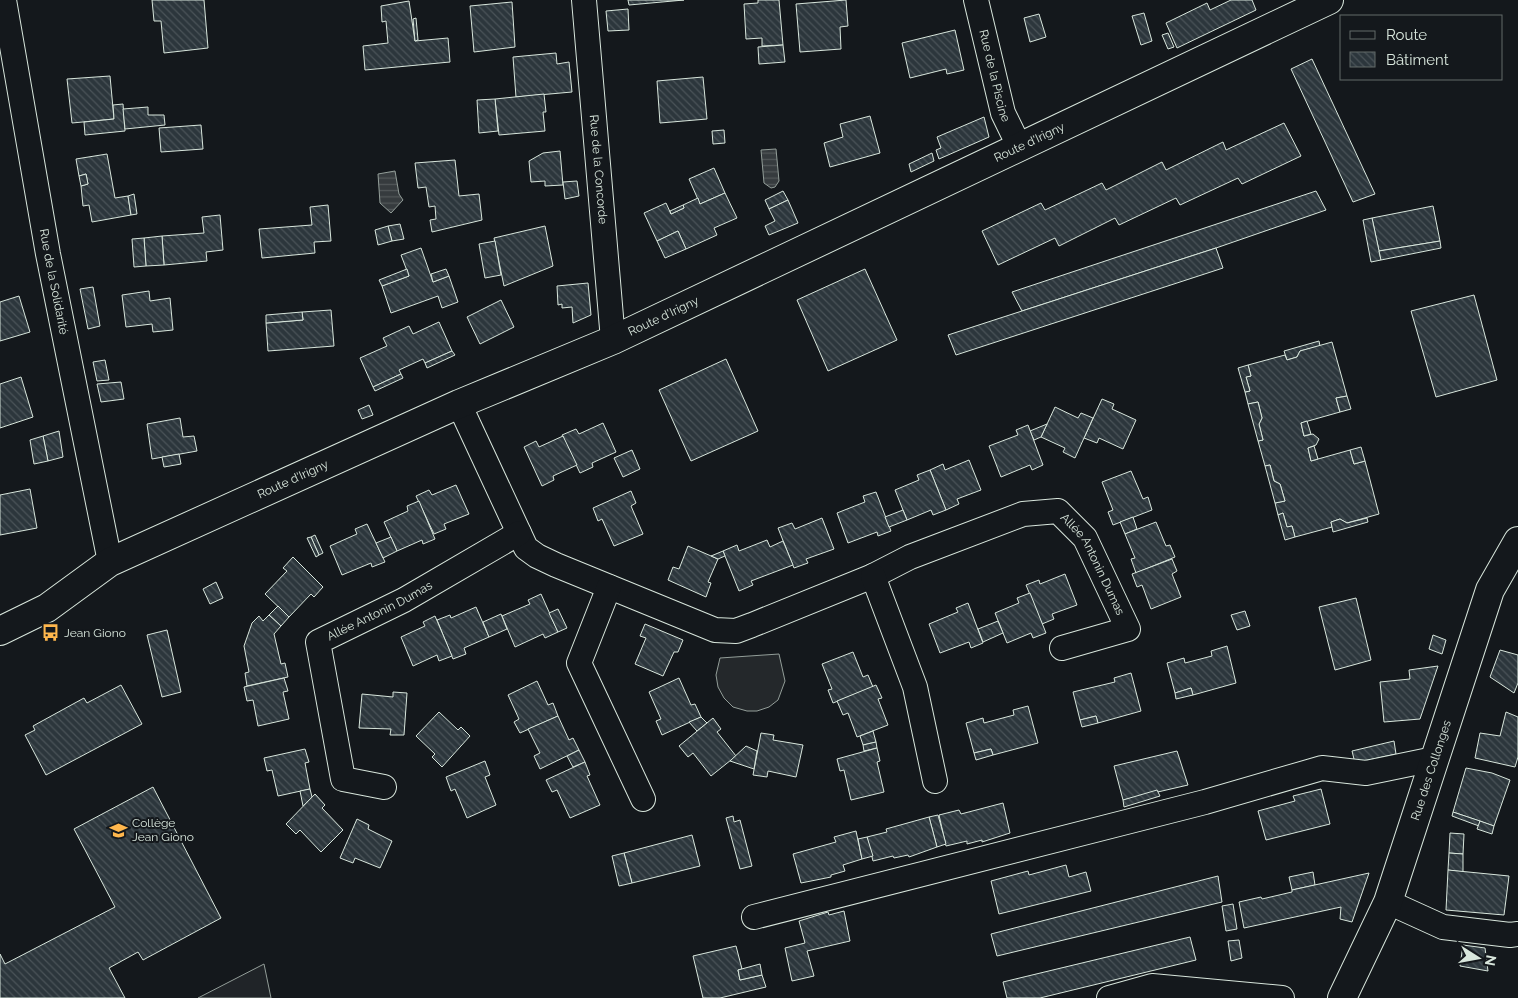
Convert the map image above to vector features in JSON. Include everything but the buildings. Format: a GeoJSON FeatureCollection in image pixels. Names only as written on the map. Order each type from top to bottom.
{"type":"FeatureCollection","features":[{"type":"Feature","properties":{"kind":"street","name":"Rue de la Solidarité"},"geometry":{"type":"LineString","coordinates":[[4,0],[48,254],[110,562]]}},
{"type":"Feature","properties":{"kind":"street","name":"Rue de la Concorde"},"geometry":{"type":"LineString","coordinates":[[584,0],[614,340]]}},
{"type":"Feature","properties":{"kind":"street","name":"Rue de la Piscine"},"geometry":{"type":"LineString","coordinates":[[976,0],[1003,113],[1020,148]]}},
{"type":"Feature","properties":{"kind":"street","name":"Route d'Irigny"},"geometry":{"type":"LineString","coordinates":[[0,631],[48,608],[110,562],[459,404],[614,340],[1329,0]]}},
{"type":"Feature","properties":{"kind":"street","name":"Allée Antonin Dumas"},"geometry":{"type":"LineString","coordinates":[[459,404],[526,548],[537,556],[715,630],[736,631],[873,576],[910,557],[1022,514],[1058,511],[1085,538],[1128,629],[1062,648]]}},
{"type":"Feature","properties":{"kind":"street","name":"Allée Antonin Dumas"},"geometry":{"type":"LineString","coordinates":[[384,787],[343,779],[318,642],[404,600],[519,533]]}},
{"type":"Feature","properties":{"kind":"street","name":"Rue des Collonges"},"geometry":{"type":"LineString","coordinates":[[1342,998],[1388,902],[1490,590],[1518,541]]}},
{"type":"Feature","properties":{"kind":"street"},"geometry":{"type":"LineString","coordinates":[[873,576],[915,687],[935,780]]}},
{"type":"Feature","properties":{"kind":"street"},"geometry":{"type":"LineString","coordinates":[[609,587],[579,663],[643,800]]}},
{"type":"Feature","properties":{"kind":"street"},"geometry":{"type":"LineString","coordinates":[[754,917],[1205,802],[1322,768],[1366,773],[1434,759]]}},
{"type":"Feature","properties":{"kind":"street"},"geometry":{"type":"LineString","coordinates":[[1388,902],[1443,928],[1510,935],[1518,934]]}},
{"type":"Feature","properties":{"kind":"street"},"geometry":{"type":"LineString","coordinates":[[1109,998],[1152,986],[1225,995],[1282,998]]}},
{"type":"Feature","properties":{"kind":"shaded area"},"geometry":{"type":"Polygon","coordinates":[[[776,149],[779,181],[775,187],[771,188],[764,183],[761,150],[776,149]]]}},
{"type":"Feature","properties":{"kind":"shaded area"},"geometry":{"type":"Polygon","coordinates":[[[395,171],[399,194],[403,200],[391,213],[380,203],[378,174],[395,171]]]}},
{"type":"Feature","properties":{"kind":"shaded area"},"geometry":{"type":"Polygon","coordinates":[[[779,654],[785,681],[778,700],[769,707],[757,711],[747,711],[733,707],[724,698],[718,687],[716,675],[720,658],[779,654]]]}},
{"type":"Feature","properties":{"kind":"shaded area"},"geometry":{"type":"Polygon","coordinates":[[[264,964],[271,998],[198,998],[264,964]]]}},
{"type":"Feature","properties":{"kind":"place","name":"Jean Giono"},"geometry":{"type":"Point","coordinates":[50,633]}},
{"type":"Feature","properties":{"kind":"place","name":"Collège Jean Giono"},"geometry":{"type":"Point","coordinates":[118,830]}}]}
